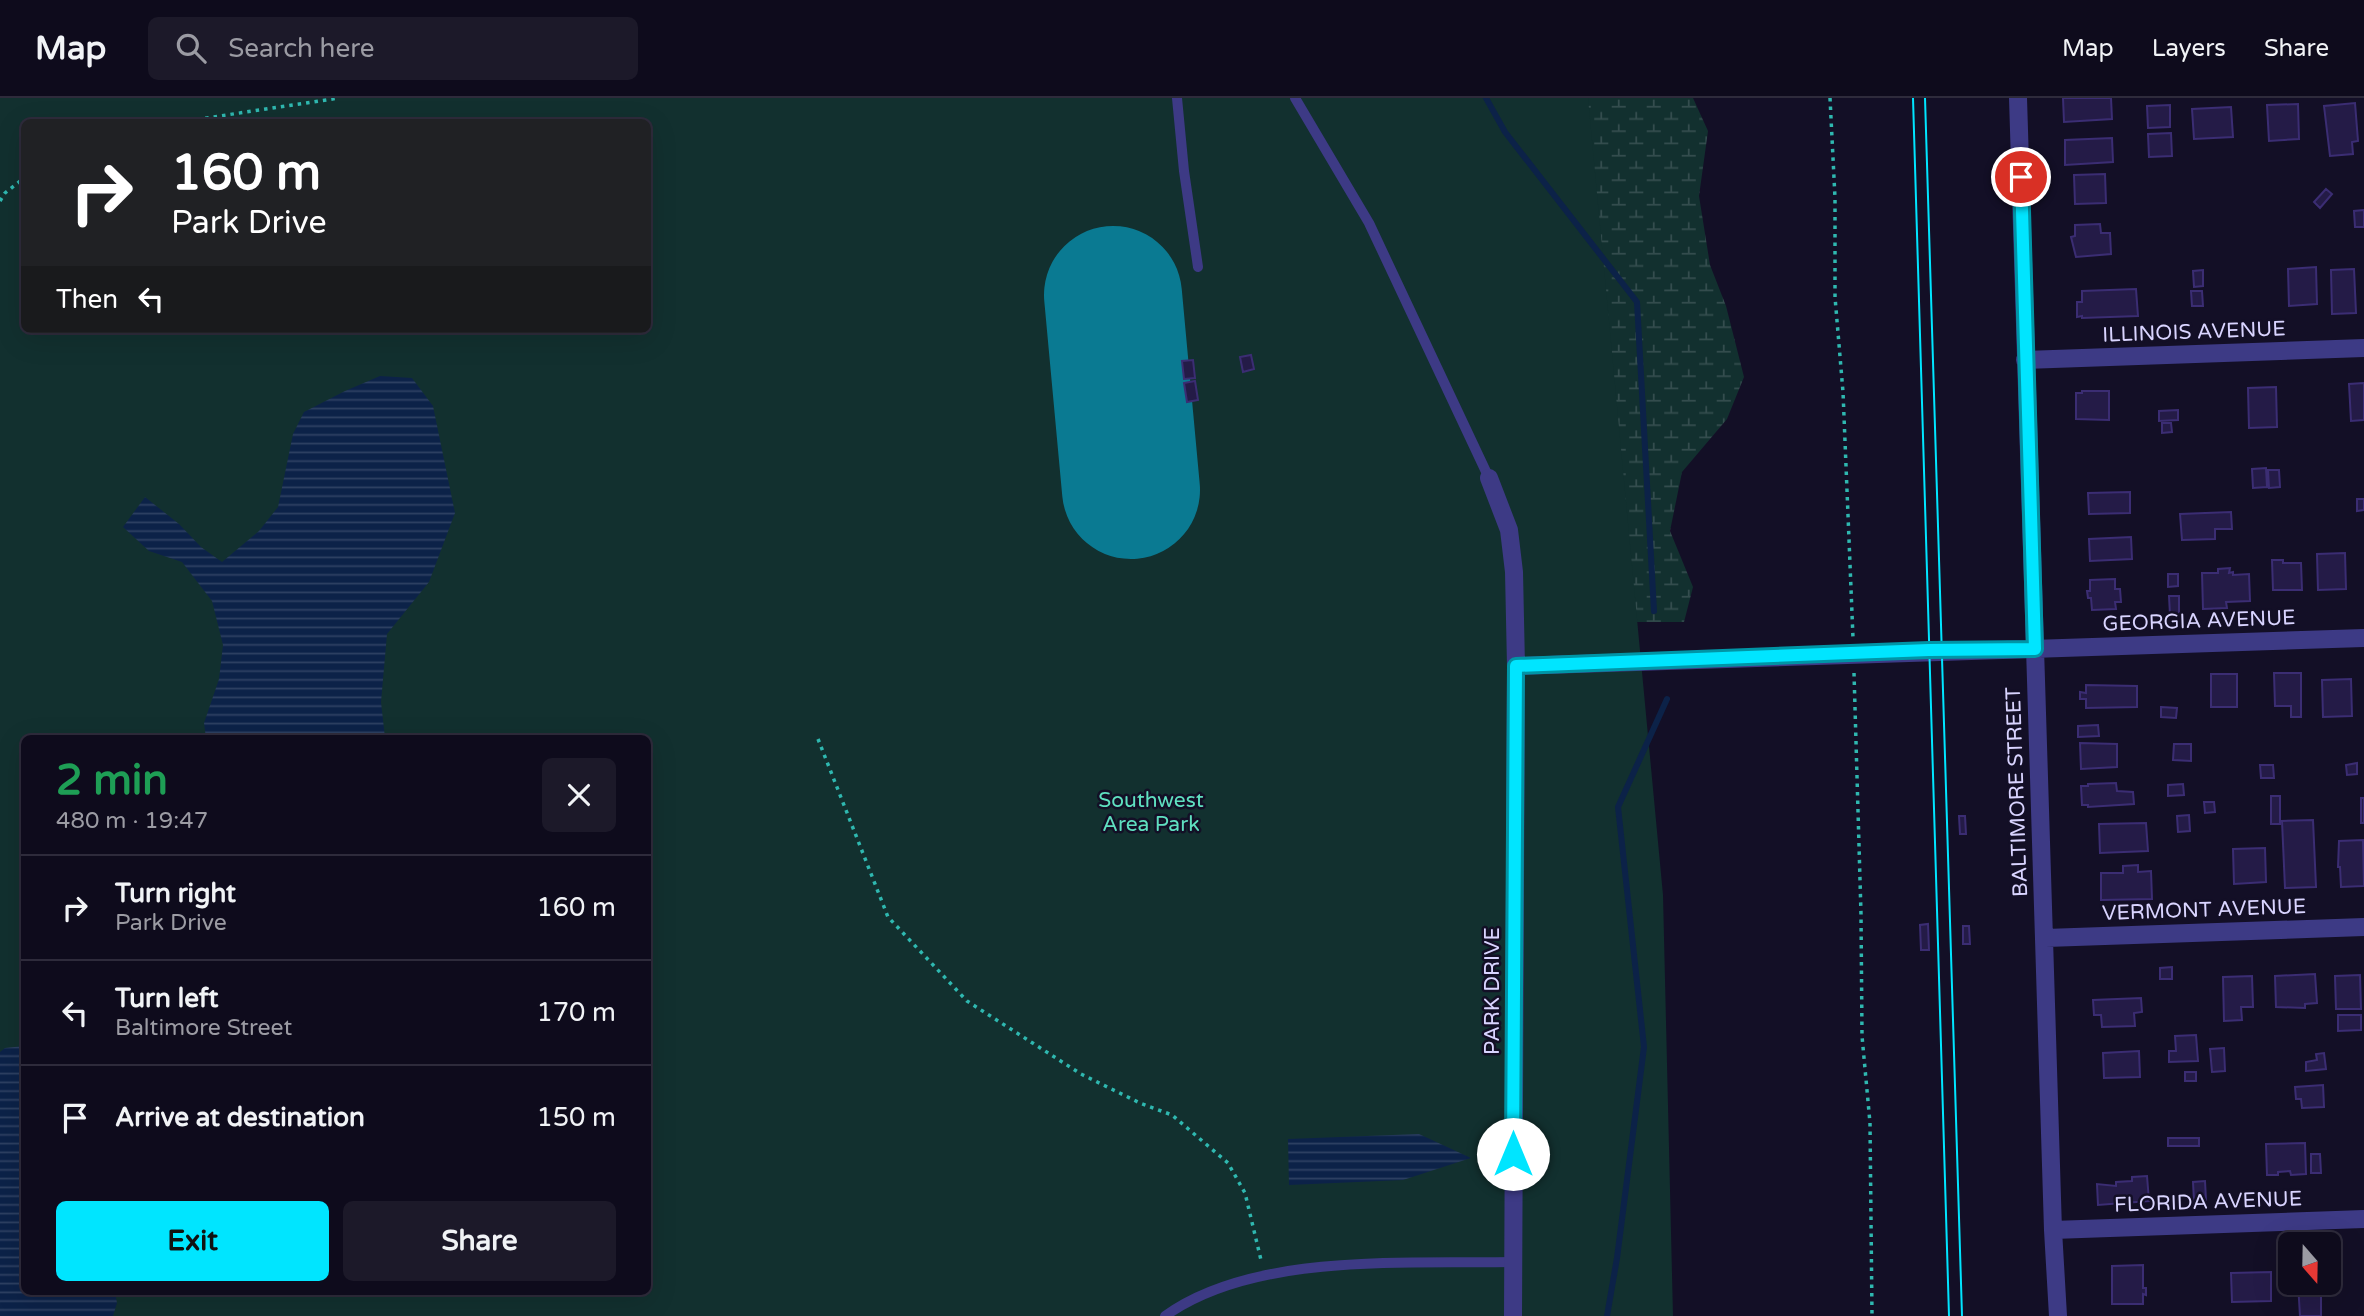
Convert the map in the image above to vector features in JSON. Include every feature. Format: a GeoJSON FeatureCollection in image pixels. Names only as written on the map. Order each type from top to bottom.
{"type":"FeatureCollection","features":[{"type":"Feature","properties":{"kind":"street","name":"BALTIMORE STREET"},"geometry":{"type":"LineString","coordinates":[[2018,98],[2053,1230],[2058,1316]]}},
{"type":"Feature","properties":{"kind":"street","name":"ILLINOIS AVENUE"},"geometry":{"type":"LineString","coordinates":[[2025,360],[2364,348]]}},
{"type":"Feature","properties":{"kind":"street","name":"PARK DRIVE"},"geometry":{"type":"LineString","coordinates":[[1489,478],[1509,530],[1514,572],[1516,666],[1513,1316]]}},
{"type":"Feature","properties":{"kind":"street","name":"GEORGIA AVENUE"},"geometry":{"type":"LineString","coordinates":[[2035,649],[2364,638]]}},
{"type":"Feature","properties":{"kind":"street"},"geometry":{"type":"LineString","coordinates":[[1516,666],[2035,649]]}},
{"type":"Feature","properties":{"kind":"street","name":"VERMONT AVENUE"},"geometry":{"type":"LineString","coordinates":[[2046,938],[2364,927]]}},
{"type":"Feature","properties":{"kind":"street","name":"FLORIDA AVENUE"},"geometry":{"type":"LineString","coordinates":[[2053,1230],[2364,1219]]}},
{"type":"Feature","properties":{"kind":"lane"},"geometry":{"type":"LineString","coordinates":[[1177,98],[1198,267]]}},
{"type":"Feature","properties":{"kind":"lane"},"geometry":{"type":"LineString","coordinates":[[1295,98],[1369,223],[1489,478]]}},
{"type":"Feature","properties":{"kind":"lane"},"geometry":{"type":"LineString","coordinates":[[1165,1316],[1181,1304],[1224,1285],[1332,1265],[1513,1262]]}},
{"type":"Feature","properties":{"kind":"path"},"geometry":{"type":"LineString","coordinates":[[200,119],[339,98]]}},
{"type":"Feature","properties":{"kind":"path"},"geometry":{"type":"LineString","coordinates":[[1830,98],[1835,198],[1835,297],[1843,392],[1853,654],[1862,1036],[1870,1123],[1872,1316]]}},
{"type":"Feature","properties":{"kind":"path"},"geometry":{"type":"LineString","coordinates":[[0,201],[5,193],[21,180]]}},
{"type":"Feature","properties":{"kind":"path"},"geometry":{"type":"LineString","coordinates":[[818,739],[888,917],[967,1002],[1081,1074],[1140,1103],[1172,1115],[1228,1163],[1245,1193],[1265,1276]]}},
{"type":"Feature","properties":{"kind":"green space","name":"Southwest Area Park"},"geometry":{"type":"Polygon","coordinates":[[[0,98],[1588,98],[1663,895],[1673,1316],[0,1316],[0,98]]]}},
{"type":"Feature","properties":{"kind":"green space"},"geometry":{"type":"Polygon","coordinates":[[[1412,98],[1693,98],[1708,131],[1699,196],[1710,265],[1726,306],[1744,377],[1727,419],[1682,472],[1670,531],[1693,587],[1684,622],[1618,622],[1412,98]]]}},
{"type":"Feature","properties":{"kind":"water"},"geometry":{"type":"Polygon","coordinates":[[[380,376],[412,378],[433,406],[455,513],[429,582],[387,634],[381,702],[385,735],[206,735],[204,723],[219,679],[223,645],[212,601],[182,562],[149,551],[123,527],[145,497],[222,562],[259,531],[278,507],[293,434],[304,412],[380,376]]]}},
{"type":"Feature","properties":{"kind":"water"},"geometry":{"type":"Polygon","coordinates":[[[21,1046],[21,1295],[116,1295],[117,1303],[113,1316],[0,1316],[0,1052],[5,1048],[21,1046]]]}},
{"type":"Feature","properties":{"kind":"water"},"geometry":{"type":"Polygon","coordinates":[[[1419,1134],[1471,1158],[1403,1180],[1289,1185],[1288,1139],[1419,1134]]]}},
{"type":"Feature","properties":{"kind":"building"},"geometry":{"type":"Polygon","coordinates":[[[2063,98],[2111,98],[2112,119],[2064,122],[2063,98]]]}},
{"type":"Feature","properties":{"kind":"building"},"geometry":{"type":"Polygon","coordinates":[[[2355,103],[2358,141],[2352,142],[2353,154],[2330,156],[2324,106],[2355,103]]]}},
{"type":"Feature","properties":{"kind":"building"},"geometry":{"type":"Polygon","coordinates":[[[2298,104],[2299,139],[2269,141],[2267,105],[2298,104]]]}},
{"type":"Feature","properties":{"kind":"building"},"geometry":{"type":"Polygon","coordinates":[[[2170,105],[2170,127],[2148,128],[2147,106],[2170,105]]]}},
{"type":"Feature","properties":{"kind":"building"},"geometry":{"type":"Polygon","coordinates":[[[2231,107],[2233,137],[2194,139],[2192,109],[2231,107]]]}},
{"type":"Feature","properties":{"kind":"building"},"geometry":{"type":"Polygon","coordinates":[[[2171,133],[2172,156],[2149,157],[2148,134],[2171,133]]]}},
{"type":"Feature","properties":{"kind":"building"},"geometry":{"type":"Polygon","coordinates":[[[2112,138],[2113,162],[2065,165],[2065,140],[2112,138]]]}},
{"type":"Feature","properties":{"kind":"building"},"geometry":{"type":"Polygon","coordinates":[[[2105,174],[2106,203],[2075,204],[2074,175],[2105,174]]]}},
{"type":"Feature","properties":{"kind":"building"},"geometry":{"type":"Polygon","coordinates":[[[2326,189],[2332,194],[2320,208],[2314,202],[2326,189]]]}},
{"type":"Feature","properties":{"kind":"building"},"geometry":{"type":"Polygon","coordinates":[[[2364,210],[2364,227],[2355,227],[2354,211],[2364,210]]]}},
{"type":"Feature","properties":{"kind":"building"},"geometry":{"type":"Polygon","coordinates":[[[2100,224],[2101,233],[2110,233],[2111,254],[2076,257],[2071,237],[2075,236],[2075,225],[2100,224]]]}},
{"type":"Feature","properties":{"kind":"building"},"geometry":{"type":"Polygon","coordinates":[[[2316,267],[2317,304],[2289,306],[2288,269],[2316,267]]]}},
{"type":"Feature","properties":{"kind":"building"},"geometry":{"type":"Polygon","coordinates":[[[2354,269],[2356,313],[2332,314],[2331,270],[2354,269]]]}},
{"type":"Feature","properties":{"kind":"building"},"geometry":{"type":"Polygon","coordinates":[[[2203,270],[2203,286],[2194,287],[2193,271],[2203,270]]]}},
{"type":"Feature","properties":{"kind":"building"},"geometry":{"type":"Polygon","coordinates":[[[2136,289],[2138,316],[2077,317],[2077,302],[2082,302],[2082,291],[2136,289]]]}},
{"type":"Feature","properties":{"kind":"building"},"geometry":{"type":"Polygon","coordinates":[[[2191,291],[2202,291],[2203,306],[2192,306],[2191,291]]]}},
{"type":"Feature","properties":{"kind":"building"},"geometry":{"type":"Polygon","coordinates":[[[1251,355],[1254,369],[1243,372],[1240,357],[1251,355]]]}},
{"type":"Feature","properties":{"kind":"building"},"geometry":{"type":"Polygon","coordinates":[[[1193,360],[1195,378],[1184,379],[1182,361],[1193,360]]]}},
{"type":"Feature","properties":{"kind":"building"},"geometry":{"type":"Polygon","coordinates":[[[1195,381],[1198,400],[1187,402],[1184,383],[1195,381]]]}},
{"type":"Feature","properties":{"kind":"building"},"geometry":{"type":"Polygon","coordinates":[[[2364,383],[2364,420],[2351,421],[2349,384],[2364,383]]]}},
{"type":"Feature","properties":{"kind":"building"},"geometry":{"type":"Polygon","coordinates":[[[2276,387],[2277,427],[2249,428],[2248,388],[2276,387]]]}},
{"type":"Feature","properties":{"kind":"building"},"geometry":{"type":"Polygon","coordinates":[[[2109,391],[2109,420],[2076,419],[2076,393],[2109,391]]]}},
{"type":"Feature","properties":{"kind":"building"},"geometry":{"type":"Polygon","coordinates":[[[2178,410],[2178,420],[2159,421],[2159,411],[2178,410]]]}},
{"type":"Feature","properties":{"kind":"building"},"geometry":{"type":"Polygon","coordinates":[[[2162,423],[2171,423],[2172,432],[2162,433],[2162,423]]]}},
{"type":"Feature","properties":{"kind":"building"},"geometry":{"type":"Polygon","coordinates":[[[2266,468],[2267,487],[2253,488],[2252,469],[2266,468]]]}},
{"type":"Feature","properties":{"kind":"building"},"geometry":{"type":"Polygon","coordinates":[[[2268,470],[2279,470],[2280,487],[2269,488],[2268,470]]]}},
{"type":"Feature","properties":{"kind":"building"},"geometry":{"type":"Polygon","coordinates":[[[2130,492],[2130,513],[2089,514],[2088,493],[2130,492]]]}},
{"type":"Feature","properties":{"kind":"building"},"geometry":{"type":"Polygon","coordinates":[[[2357,499],[2364,499],[2364,510],[2357,511],[2357,499]]]}},
{"type":"Feature","properties":{"kind":"building"},"geometry":{"type":"Polygon","coordinates":[[[2231,512],[2232,529],[2215,529],[2215,539],[2182,540],[2180,514],[2231,512]]]}},
{"type":"Feature","properties":{"kind":"building"},"geometry":{"type":"Polygon","coordinates":[[[2131,537],[2132,559],[2090,561],[2089,539],[2131,537]]]}},
{"type":"Feature","properties":{"kind":"building"},"geometry":{"type":"Polygon","coordinates":[[[2345,553],[2346,589],[2318,590],[2317,554],[2345,553]]]}},
{"type":"Feature","properties":{"kind":"building"},"geometry":{"type":"Polygon","coordinates":[[[2272,560],[2301,563],[2302,590],[2273,590],[2272,560]]]}},
{"type":"Feature","properties":{"kind":"building"},"geometry":{"type":"Polygon","coordinates":[[[2230,568],[2229,573],[2233,572],[2233,575],[2249,574],[2250,601],[2226,602],[2227,608],[2203,609],[2202,573],[2218,573],[2218,569],[2230,568]]]}},
{"type":"Feature","properties":{"kind":"building"},"geometry":{"type":"Polygon","coordinates":[[[2168,574],[2178,574],[2178,586],[2168,587],[2168,574]]]}},
{"type":"Feature","properties":{"kind":"building"},"geometry":{"type":"Polygon","coordinates":[[[2115,579],[2115,589],[2120,589],[2121,602],[2115,602],[2116,609],[2092,610],[2087,591],[2090,591],[2090,580],[2115,579]]]}},
{"type":"Feature","properties":{"kind":"building"},"geometry":{"type":"Polygon","coordinates":[[[2169,596],[2179,596],[2179,615],[2170,615],[2169,596]]]}},
{"type":"Feature","properties":{"kind":"building"},"geometry":{"type":"Polygon","coordinates":[[[2274,673],[2301,673],[2301,717],[2291,717],[2291,706],[2275,706],[2274,673]]]}},
{"type":"Feature","properties":{"kind":"building"},"geometry":{"type":"Polygon","coordinates":[[[2211,674],[2237,674],[2237,707],[2211,707],[2211,674]]]}},
{"type":"Feature","properties":{"kind":"building"},"geometry":{"type":"Polygon","coordinates":[[[2351,679],[2352,716],[2323,717],[2322,680],[2351,679]]]}},
{"type":"Feature","properties":{"kind":"building"},"geometry":{"type":"Polygon","coordinates":[[[2086,685],[2137,686],[2137,707],[2086,708],[2086,699],[2080,699],[2080,692],[2086,693],[2086,685]]]}},
{"type":"Feature","properties":{"kind":"building"},"geometry":{"type":"Polygon","coordinates":[[[2161,707],[2177,708],[2176,718],[2161,717],[2161,707]]]}},
{"type":"Feature","properties":{"kind":"building"},"geometry":{"type":"Polygon","coordinates":[[[2098,725],[2099,736],[2078,737],[2078,726],[2098,725]]]}},
{"type":"Feature","properties":{"kind":"building"},"geometry":{"type":"Polygon","coordinates":[[[2080,743],[2117,744],[2117,767],[2081,769],[2080,743]]]}},
{"type":"Feature","properties":{"kind":"building"},"geometry":{"type":"Polygon","coordinates":[[[2174,744],[2191,744],[2191,761],[2173,760],[2174,744]]]}},
{"type":"Feature","properties":{"kind":"building"},"geometry":{"type":"Polygon","coordinates":[[[2357,763],[2357,774],[2347,775],[2346,765],[2357,763]]]}},
{"type":"Feature","properties":{"kind":"building"},"geometry":{"type":"Polygon","coordinates":[[[2260,765],[2273,765],[2274,778],[2261,778],[2260,765]]]}},
{"type":"Feature","properties":{"kind":"building"},"geometry":{"type":"Polygon","coordinates":[[[2116,783],[2117,791],[2133,792],[2134,804],[2088,807],[2082,805],[2081,786],[2116,783]]]}},
{"type":"Feature","properties":{"kind":"building"},"geometry":{"type":"Polygon","coordinates":[[[2183,784],[2184,795],[2168,796],[2168,785],[2183,784]]]}},
{"type":"Feature","properties":{"kind":"building"},"geometry":{"type":"Polygon","coordinates":[[[2271,796],[2280,796],[2280,824],[2271,824],[2271,796]]]}},
{"type":"Feature","properties":{"kind":"building"},"geometry":{"type":"Polygon","coordinates":[[[2361,798],[2364,798],[2364,823],[2361,823],[2361,798]]]}},
{"type":"Feature","properties":{"kind":"building"},"geometry":{"type":"Polygon","coordinates":[[[2204,802],[2214,802],[2215,812],[2205,813],[2204,802]]]}},
{"type":"Feature","properties":{"kind":"building"},"geometry":{"type":"Polygon","coordinates":[[[2189,815],[2190,831],[2178,832],[2177,816],[2189,815]]]}},
{"type":"Feature","properties":{"kind":"building"},"geometry":{"type":"Polygon","coordinates":[[[1959,816],[1965,816],[1966,834],[1960,834],[1959,816]]]}},
{"type":"Feature","properties":{"kind":"building"},"geometry":{"type":"Polygon","coordinates":[[[2313,820],[2316,887],[2285,888],[2282,821],[2313,820]]]}},
{"type":"Feature","properties":{"kind":"building"},"geometry":{"type":"Polygon","coordinates":[[[2146,823],[2148,851],[2100,853],[2099,824],[2146,823]]]}},
{"type":"Feature","properties":{"kind":"building"},"geometry":{"type":"Polygon","coordinates":[[[2363,840],[2364,886],[2341,887],[2338,867],[2339,841],[2363,840]]]}},
{"type":"Feature","properties":{"kind":"building"},"geometry":{"type":"Polygon","coordinates":[[[2265,848],[2266,882],[2234,884],[2233,849],[2265,848]]]}},
{"type":"Feature","properties":{"kind":"building"},"geometry":{"type":"Polygon","coordinates":[[[2138,865],[2138,872],[2151,871],[2152,899],[2101,900],[2101,873],[2123,873],[2123,866],[2138,865]]]}},
{"type":"Feature","properties":{"kind":"building"},"geometry":{"type":"Polygon","coordinates":[[[1928,924],[1929,950],[1921,950],[1920,925],[1928,924]]]}},
{"type":"Feature","properties":{"kind":"building"},"geometry":{"type":"Polygon","coordinates":[[[1963,926],[1969,926],[1970,944],[1963,944],[1963,926]]]}},
{"type":"Feature","properties":{"kind":"building"},"geometry":{"type":"Polygon","coordinates":[[[2172,967],[2172,979],[2160,979],[2160,968],[2172,967]]]}},
{"type":"Feature","properties":{"kind":"building"},"geometry":{"type":"Polygon","coordinates":[[[2315,974],[2317,1003],[2305,1004],[2305,1008],[2276,1007],[2275,976],[2315,974]]]}},
{"type":"Feature","properties":{"kind":"building"},"geometry":{"type":"Polygon","coordinates":[[[2360,975],[2361,1009],[2336,1009],[2335,976],[2360,975]]]}},
{"type":"Feature","properties":{"kind":"building"},"geometry":{"type":"Polygon","coordinates":[[[2252,976],[2253,1007],[2241,1007],[2242,1020],[2224,1021],[2223,977],[2252,976]]]}},
{"type":"Feature","properties":{"kind":"building"},"geometry":{"type":"Polygon","coordinates":[[[2141,998],[2142,1012],[2134,1013],[2135,1026],[2102,1027],[2101,1015],[2094,1015],[2093,1000],[2141,998]]]}},
{"type":"Feature","properties":{"kind":"building"},"geometry":{"type":"Polygon","coordinates":[[[2338,1015],[2361,1015],[2361,1030],[2338,1031],[2338,1015]]]}},
{"type":"Feature","properties":{"kind":"building"},"geometry":{"type":"Polygon","coordinates":[[[2196,1035],[2198,1061],[2169,1062],[2169,1051],[2176,1051],[2175,1036],[2196,1035]]]}},
{"type":"Feature","properties":{"kind":"building"},"geometry":{"type":"Polygon","coordinates":[[[2224,1048],[2225,1071],[2212,1072],[2210,1049],[2224,1048]]]}},
{"type":"Feature","properties":{"kind":"building"},"geometry":{"type":"Polygon","coordinates":[[[2139,1051],[2140,1077],[2104,1078],[2103,1053],[2139,1051]]]}},
{"type":"Feature","properties":{"kind":"building"},"geometry":{"type":"Polygon","coordinates":[[[2324,1053],[2326,1069],[2306,1071],[2306,1062],[2317,1060],[2316,1054],[2324,1053]]]}},
{"type":"Feature","properties":{"kind":"building"},"geometry":{"type":"Polygon","coordinates":[[[2185,1072],[2196,1072],[2196,1081],[2185,1081],[2185,1072]]]}},
{"type":"Feature","properties":{"kind":"building"},"geometry":{"type":"Polygon","coordinates":[[[2323,1085],[2324,1107],[2302,1108],[2301,1099],[2296,1099],[2295,1087],[2323,1085]]]}},
{"type":"Feature","properties":{"kind":"building"},"geometry":{"type":"Polygon","coordinates":[[[2168,1138],[2199,1138],[2199,1146],[2168,1146],[2168,1138]]]}},
{"type":"Feature","properties":{"kind":"building"},"geometry":{"type":"Polygon","coordinates":[[[2305,1143],[2306,1174],[2291,1175],[2290,1171],[2267,1175],[2266,1144],[2305,1143]]]}},
{"type":"Feature","properties":{"kind":"building"},"geometry":{"type":"Polygon","coordinates":[[[2311,1154],[2320,1154],[2321,1173],[2311,1173],[2311,1154]]]}},
{"type":"Feature","properties":{"kind":"building"},"geometry":{"type":"Polygon","coordinates":[[[2147,1176],[2149,1201],[2098,1205],[2097,1184],[2116,1186],[2116,1182],[2147,1176]]]}},
{"type":"Feature","properties":{"kind":"building"},"geometry":{"type":"Polygon","coordinates":[[[2205,1181],[2206,1200],[2194,1201],[2193,1182],[2205,1181]]]}},
{"type":"Feature","properties":{"kind":"building"},"geometry":{"type":"Polygon","coordinates":[[[2143,1265],[2143,1288],[2146,1288],[2146,1295],[2143,1294],[2143,1304],[2112,1304],[2112,1266],[2143,1265]]]}},
{"type":"Feature","properties":{"kind":"building"},"geometry":{"type":"Polygon","coordinates":[[[2271,1272],[2271,1301],[2232,1302],[2231,1273],[2271,1272]]]}},
{"type":"Feature","properties":{"kind":"building"},"geometry":{"type":"Polygon","coordinates":[[[2299,1295],[2321,1295],[2321,1316],[2300,1316],[2299,1295]]]}},
{"type":"Feature","properties":{"kind":"waterway"},"geometry":{"type":"LineString","coordinates":[[1486,98],[1505,132],[1637,302],[1654,611]]}},
{"type":"Feature","properties":{"kind":"waterway"},"geometry":{"type":"LineString","coordinates":[[1607,1316],[1644,1047],[1618,807],[1667,699]]}},
{"type":"Feature","properties":{"kind":"runway"},"geometry":{"type":"LineString","coordinates":[[1113,295],[1131,490]]}},
{"type":"Feature","properties":{"kind":"tram line"},"geometry":{"type":"LineString","coordinates":[[1913,98],[1949,1316]]}},
{"type":"Feature","properties":{"kind":"tram line"},"geometry":{"type":"LineString","coordinates":[[1925,98],[1962,1316]]}},
{"type":"Feature","properties":{"kind":"route"},"geometry":{"type":"LineString","coordinates":[[1513,1154],[1516,666],[1929,650],[2035,649],[2021,177]]}}]}
